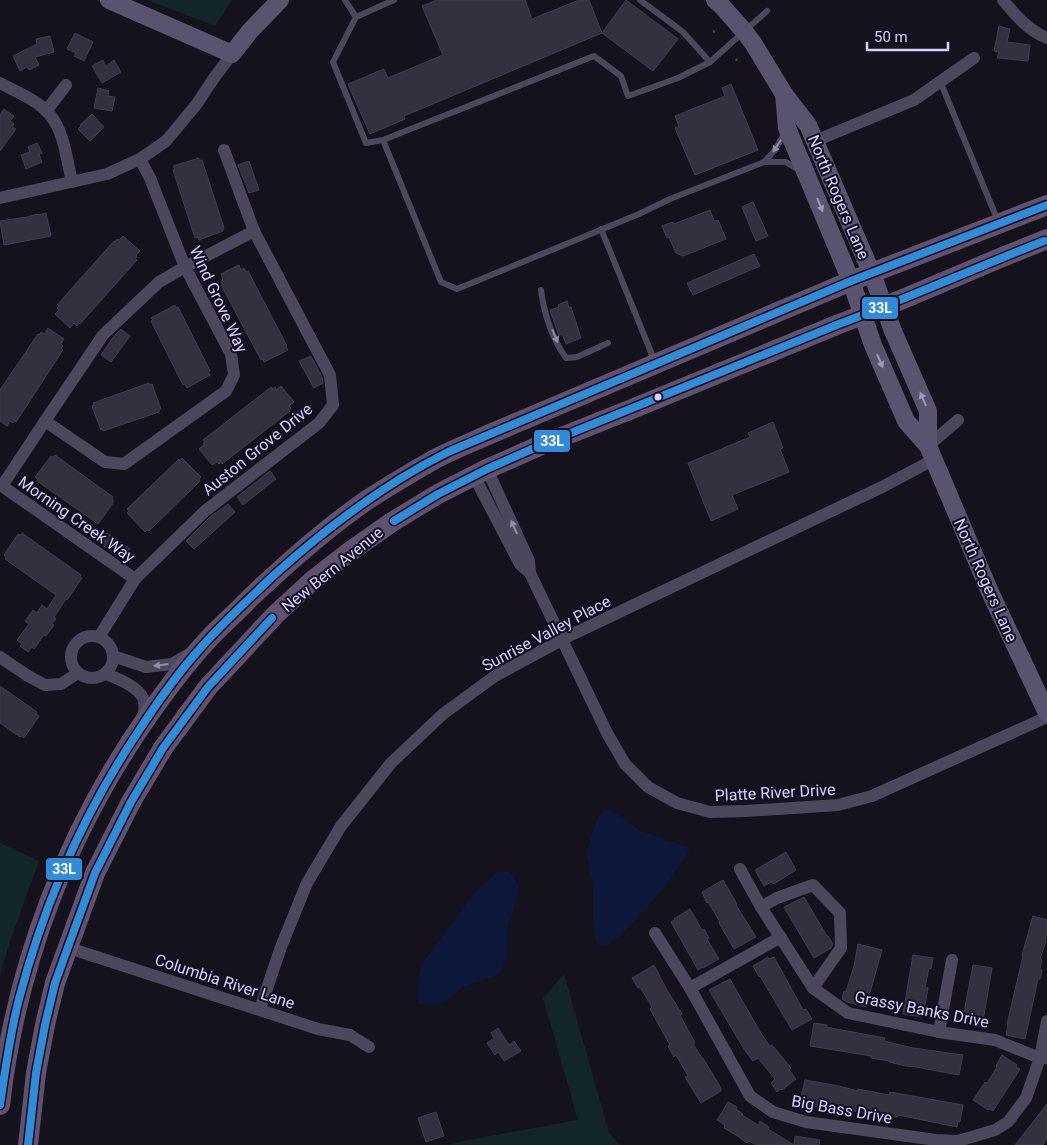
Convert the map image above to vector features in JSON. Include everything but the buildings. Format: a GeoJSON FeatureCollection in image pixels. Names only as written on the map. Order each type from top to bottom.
{"type":"FeatureCollection","features":[{"type":"Feature","properties":{"kind":"main road","name":"New Bern Avenue"},"geometry":{"type":"LineString","coordinates":[[0,1105],[12,1030],[24,978],[40,924],[63,867],[89,812],[117,761],[170,685],[204,644],[279,570],[310,543],[367,500],[436,459],[490,434],[851,281],[1047,205]]}},
{"type":"Feature","properties":{"kind":"main road","name":"New Bern Avenue"},"geometry":{"type":"LineString","coordinates":[[28,1145],[36,1072],[45,1026],[56,983],[94,873],[131,802],[163,748],[208,687],[276,614],[312,581],[392,522],[438,494],[480,472],[539,446],[632,410],[1047,240]]}},
{"type":"Feature","properties":{"kind":"street"},"geometry":{"type":"LineString","coordinates":[[109,0],[232,54]]}},
{"type":"Feature","properties":{"kind":"street"},"geometry":{"type":"LineString","coordinates":[[0,198],[107,174],[140,159],[166,141],[196,105],[250,31],[280,0]]}},
{"type":"Feature","properties":{"kind":"street","name":"North Rogers Lane"},"geometry":{"type":"LineString","coordinates":[[715,0],[744,31],[784,94],[808,125],[928,411],[931,453]]}},
{"type":"Feature","properties":{"kind":"street"},"geometry":{"type":"LineString","coordinates":[[1004,0],[1018,19],[1047,38]]}},
{"type":"Feature","properties":{"kind":"street"},"geometry":{"type":"LineString","coordinates":[[815,141],[914,100],[974,58]]}},
{"type":"Feature","properties":{"kind":"street"},"geometry":{"type":"LineString","coordinates":[[0,83],[37,103],[50,115],[60,131],[72,182]]}},
{"type":"Feature","properties":{"kind":"street"},"geometry":{"type":"LineString","coordinates":[[46,111],[66,85]]}},
{"type":"Feature","properties":{"kind":"street","name":"North Rogers Lane"},"geometry":{"type":"LineString","coordinates":[[784,94],[787,128],[851,281],[873,345],[906,422],[931,453],[990,592],[1047,715]]}},
{"type":"Feature","properties":{"kind":"street","name":"Auston Grove Drive"},"geometry":{"type":"LineString","coordinates":[[99,637],[135,579],[205,511],[319,423],[333,405],[330,375],[254,231],[224,150]]}},
{"type":"Feature","properties":{"kind":"street","name":"Wind Grove Way"},"geometry":{"type":"LineString","coordinates":[[44,421],[105,462],[124,464],[226,391],[234,374],[231,354],[185,267],[150,178],[140,159]]}},
{"type":"Feature","properties":{"kind":"street"},"geometry":{"type":"LineString","coordinates":[[1,486],[103,335],[159,282],[254,231]]}},
{"type":"Feature","properties":{"kind":"street","name":"Sunrise Valley Place"},"geometry":{"type":"LineString","coordinates":[[260,1009],[281,947],[308,883],[340,826],[391,763],[443,714],[495,676],[562,640],[882,487],[931,453],[958,420]]}},
{"type":"Feature","properties":{"kind":"street","name":"Platte River Drive"},"geometry":{"type":"LineString","coordinates":[[480,472],[520,564],[530,573],[607,733],[625,764],[648,787],[677,803],[710,812],[838,806],[872,796],[1047,715]]}},
{"type":"Feature","properties":{"kind":"street","name":"Morning Creek Way"},"geometry":{"type":"LineString","coordinates":[[1,486],[135,579]]}},
{"type":"Feature","properties":{"kind":"street"},"geometry":{"type":"LineString","coordinates":[[92,636],[105,640],[110,645],[113,656],[112,665],[108,671],[96,678],[89,678],[78,673],[71,659],[74,646],[79,640],[92,636]]}},
{"type":"Feature","properties":{"kind":"street"},"geometry":{"type":"LineString","coordinates":[[113,656],[146,667],[172,664],[204,644]]}},
{"type":"Feature","properties":{"kind":"street"},"geometry":{"type":"LineString","coordinates":[[0,657],[45,685],[61,684],[78,673]]}},
{"type":"Feature","properties":{"kind":"street"},"geometry":{"type":"LineString","coordinates":[[105,674],[130,685],[143,697],[145,708],[142,725]]}},
{"type":"Feature","properties":{"kind":"street","name":"Grassy Banks Drive"},"geometry":{"type":"LineString","coordinates":[[740,868],[761,907],[813,988],[848,1013],[939,1032],[995,1040],[1043,1058]]}},
{"type":"Feature","properties":{"kind":"street"},"geometry":{"type":"LineString","coordinates":[[761,907],[777,898],[813,885],[840,913],[841,948],[813,988]]}},
{"type":"Feature","properties":{"kind":"street","name":"Big Bass Drive"},"geometry":{"type":"LineString","coordinates":[[655,933],[690,988],[750,1096],[773,1112],[806,1122],[936,1140],[958,1141],[995,1130],[1008,1122],[1026,1098],[1043,1058],[1047,1021]]}},
{"type":"Feature","properties":{"kind":"street"},"geometry":{"type":"LineString","coordinates":[[690,988],[781,937]]}},
{"type":"Feature","properties":{"kind":"street","name":"Columbia River Lane"},"geometry":{"type":"LineString","coordinates":[[69,948],[318,1029],[350,1035],[369,1047]]}},
{"type":"Feature","properties":{"kind":"street"},"geometry":{"type":"LineString","coordinates":[[939,1032],[952,960]]}},
{"type":"Feature","properties":{"kind":"lane"},"geometry":{"type":"LineString","coordinates":[[345,0],[356,17]]}},
{"type":"Feature","properties":{"kind":"lane"},"geometry":{"type":"LineString","coordinates":[[394,0],[356,17],[333,62],[366,143],[383,140],[594,56],[621,76],[628,96],[678,78],[710,62],[767,12]]}},
{"type":"Feature","properties":{"kind":"lane"},"geometry":{"type":"LineString","coordinates":[[640,0],[684,32],[710,62]]}},
{"type":"Feature","properties":{"kind":"lane"},"geometry":{"type":"LineString","coordinates":[[940,81],[999,224]]}},
{"type":"Feature","properties":{"kind":"lane"},"geometry":{"type":"LineString","coordinates":[[764,162],[775,150],[787,128]]}},
{"type":"Feature","properties":{"kind":"lane"},"geometry":{"type":"LineString","coordinates":[[383,140],[441,282],[457,289],[670,199],[764,162],[786,162],[799,170],[808,179]]}},
{"type":"Feature","properties":{"kind":"lane"},"geometry":{"type":"LineString","coordinates":[[601,229],[656,363]]}},
{"type":"Feature","properties":{"kind":"lane"},"geometry":{"type":"LineString","coordinates":[[540,290],[543,308],[566,358],[577,357],[608,343]]}},
{"type":"Feature","properties":{"kind":"green space"},"geometry":{"type":"Polygon","coordinates":[[[147,0],[232,0],[215,26],[147,0]]]}},
{"type":"Feature","properties":{"kind":"green space"},"geometry":{"type":"Polygon","coordinates":[[[0,843],[39,861],[9,944],[0,976],[0,843]]]}},
{"type":"Feature","properties":{"kind":"green space"},"geometry":{"type":"Polygon","coordinates":[[[564,974],[609,1133],[620,1145],[449,1145],[578,1120],[543,998],[564,974]]]}},
{"type":"Feature","properties":{"kind":"water"},"geometry":{"type":"Polygon","coordinates":[[[605,809],[613,811],[639,830],[690,848],[659,894],[621,935],[605,946],[597,943],[593,925],[593,884],[586,854],[597,819],[605,809]]]}},
{"type":"Feature","properties":{"kind":"water"},"geometry":{"type":"Polygon","coordinates":[[[499,871],[510,872],[519,885],[518,897],[508,925],[506,956],[503,969],[494,976],[463,987],[452,997],[440,1004],[419,1004],[417,993],[421,965],[474,893],[499,871]]]}},
{"type":"Feature","properties":{"kind":"transit line","name":"33L"},"geometry":{"type":"LineString","coordinates":[[0,1105],[13,1025],[40,929],[67,861],[100,795],[145,722],[189,661],[224,623],[293,558],[356,508],[401,478],[448,452],[851,281],[1047,205]]}},
{"type":"Feature","properties":{"kind":"transit line","name":"33L"},"geometry":{"type":"LineString","coordinates":[[394,521],[438,494],[487,469],[539,446],[1044,241]]}},
{"type":"Feature","properties":{"kind":"transit line","name":"33L"},"geometry":{"type":"LineString","coordinates":[[28,1145],[36,1073],[55,983],[95,873],[131,802],[163,748],[208,687],[272,618]]}}]}
